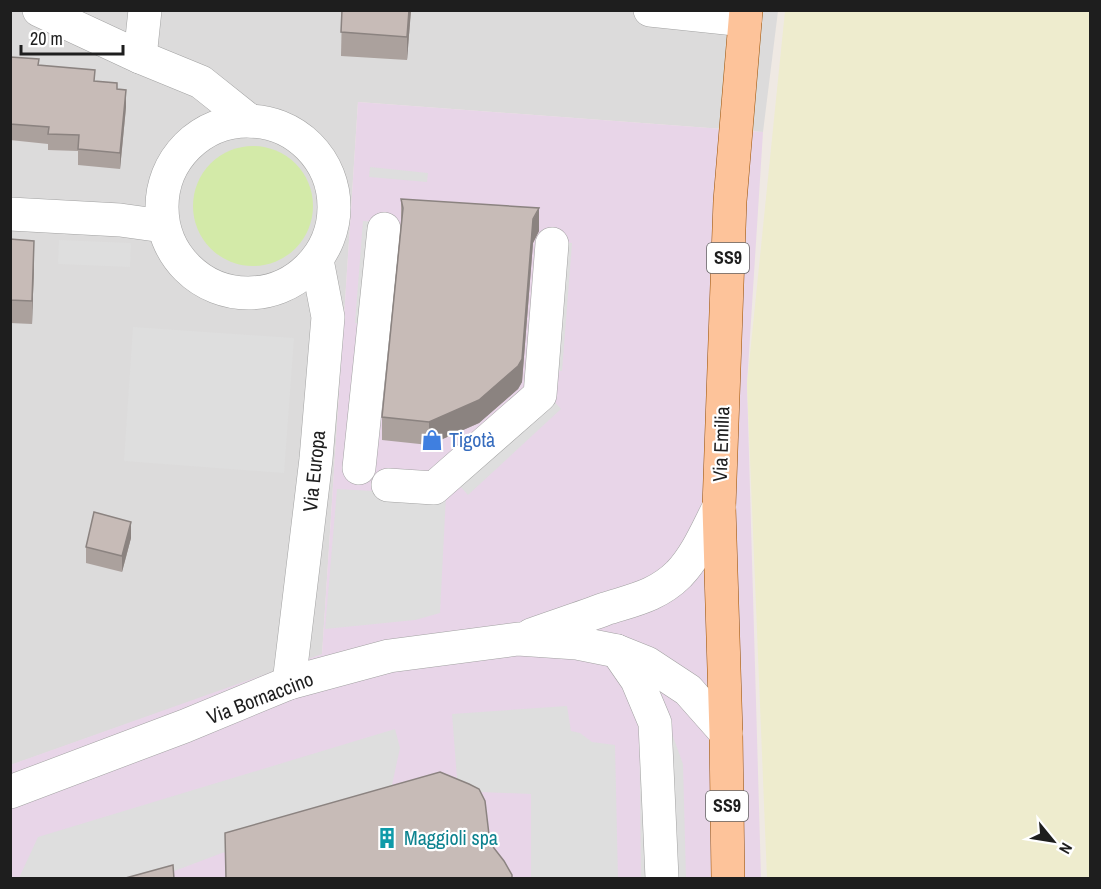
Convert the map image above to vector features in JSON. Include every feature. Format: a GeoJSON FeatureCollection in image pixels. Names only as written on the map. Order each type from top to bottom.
{"type":"FeatureCollection","features":[{"type":"Feature","properties":{"kind":"main road","name":"Via Emilia"},"geometry":{"type":"LineString","coordinates":[[728,879],[719,507],[730,201],[745,15]]}},
{"type":"Feature","properties":{"kind":"street"},"geometry":{"type":"LineString","coordinates":[[39,10],[93,22],[140,57],[201,82],[250,121]]}},
{"type":"Feature","properties":{"kind":"street"},"geometry":{"type":"LineString","coordinates":[[140,57],[145,10]]}},
{"type":"Feature","properties":{"kind":"street"},"geometry":{"type":"LineString","coordinates":[[650,10],[745,15]]}},
{"type":"Feature","properties":{"kind":"street"},"geometry":{"type":"LineString","coordinates":[[250,121],[275,125],[294,134],[316,154],[330,180],[334,203],[331,233],[317,260],[305,272],[279,288],[250,294],[231,292],[203,282],[175,254],[163,226],[162,198],[170,169],[188,145],[203,134],[231,123],[250,121]]}},
{"type":"Feature","properties":{"kind":"street"},"geometry":{"type":"LineString","coordinates":[[10,214],[120,220],[163,226]]}},
{"type":"Feature","properties":{"kind":"street"},"geometry":{"type":"LineString","coordinates":[[359,468],[384,230]]}},
{"type":"Feature","properties":{"kind":"street"},"geometry":{"type":"LineString","coordinates":[[388,485],[434,488],[540,395],[552,244]]}},
{"type":"Feature","properties":{"kind":"street","name":"Via Europa"},"geometry":{"type":"LineString","coordinates":[[289,683],[316,459],[328,317],[317,260]]}},
{"type":"Feature","properties":{"kind":"street"},"geometry":{"type":"LineString","coordinates":[[327,332],[373,338]]}},
{"type":"Feature","properties":{"kind":"street","name":"Via Bornaccino"},"geometry":{"type":"LineString","coordinates":[[10,792],[196,722],[289,683],[389,656],[518,639],[636,601],[661,589],[679,574],[699,548],[719,507]]}},
{"type":"Feature","properties":{"kind":"street","name":"Via Bornaccino"},"geometry":{"type":"LineString","coordinates":[[518,639],[577,644],[617,651],[647,663],[688,690],[726,733]]}},
{"type":"Feature","properties":{"kind":"street"},"geometry":{"type":"LineString","coordinates":[[617,651],[637,680],[655,723],[662,879]]}},
{"type":"Feature","properties":{"kind":"shaded area"},"geometry":{"type":"Polygon","coordinates":[[[10,11],[778,11],[763,132],[358,102],[322,655],[11,765],[10,11]]]}},
{"type":"Feature","properties":{"kind":"shaded area"},"geometry":{"type":"Polygon","coordinates":[[[785,11],[1090,11],[1090,878],[767,878],[747,384],[785,11]]]}},
{"type":"Feature","properties":{"kind":"shaded area"},"geometry":{"type":"Polygon","coordinates":[[[358,102],[763,132],[747,384],[761,878],[11,878],[10,765],[322,654],[358,102]]]}},
{"type":"Feature","properties":{"kind":"shaded area"},"geometry":{"type":"Polygon","coordinates":[[[370,167],[428,173],[427,182],[369,177],[370,167]]]}},
{"type":"Feature","properties":{"kind":"shaded area"},"geometry":{"type":"Polygon","coordinates":[[[363,221],[377,222],[368,324],[355,323],[363,221]]]}},
{"type":"Feature","properties":{"kind":"shaded area"},"geometry":{"type":"Polygon","coordinates":[[[59,240],[131,243],[130,267],[58,264],[59,240]]]}},
{"type":"Feature","properties":{"kind":"shaded area"},"geometry":{"type":"Polygon","coordinates":[[[562,242],[572,243],[562,371],[553,370],[562,242]]]}},
{"type":"Feature","properties":{"kind":"shaded area"},"geometry":{"type":"Polygon","coordinates":[[[133,327],[294,338],[284,473],[124,461],[133,327]]]}},
{"type":"Feature","properties":{"kind":"shaded area"},"geometry":{"type":"Polygon","coordinates":[[[553,400],[561,409],[468,495],[459,485],[553,400]]]}},
{"type":"Feature","properties":{"kind":"shaded area"},"geometry":{"type":"Polygon","coordinates":[[[337,489],[446,495],[440,613],[415,620],[325,629],[337,489]]]}},
{"type":"Feature","properties":{"kind":"shaded area"},"geometry":{"type":"Polygon","coordinates":[[[639,700],[663,709],[683,764],[686,878],[641,878],[639,700]]]}},
{"type":"Feature","properties":{"kind":"shaded area"},"geometry":{"type":"Polygon","coordinates":[[[567,706],[571,731],[580,733],[592,742],[615,745],[618,878],[531,878],[531,794],[458,791],[452,714],[567,706]]]}},
{"type":"Feature","properties":{"kind":"shaded area"},"geometry":{"type":"Polygon","coordinates":[[[395,729],[400,748],[392,785],[396,802],[222,853],[169,873],[171,878],[19,878],[38,837],[395,729]]]}},
{"type":"Feature","properties":{"kind":"green space"},"geometry":{"type":"Polygon","coordinates":[[[253,146],[276,151],[295,164],[308,183],[313,206],[308,229],[295,248],[276,261],[253,266],[230,261],[211,248],[198,229],[193,206],[198,183],[211,164],[230,151],[253,146]]]}},
{"type":"Feature","properties":{"kind":"building"},"geometry":{"type":"Polygon","coordinates":[[[342,10],[409,10],[407,37],[341,32],[342,10]]]}},
{"type":"Feature","properties":{"kind":"building"},"geometry":{"type":"Polygon","coordinates":[[[10,57],[39,59],[38,65],[95,70],[94,81],[117,83],[117,89],[126,90],[120,153],[78,149],[79,135],[48,134],[49,127],[10,124],[10,57]]]}},
{"type":"Feature","properties":{"kind":"building"},"geometry":{"type":"Polygon","coordinates":[[[401,199],[539,208],[533,219],[522,359],[518,366],[479,400],[429,422],[382,417],[403,208],[401,199]]]}},
{"type":"Feature","properties":{"kind":"building"},"geometry":{"type":"Polygon","coordinates":[[[10,239],[34,241],[32,301],[10,300],[10,239]]]}},
{"type":"Feature","properties":{"kind":"building"},"geometry":{"type":"Polygon","coordinates":[[[94,512],[131,522],[122,556],[86,547],[94,512]]]}},
{"type":"Feature","properties":{"kind":"building","name":"Maggioli spa"},"geometry":{"type":"Polygon","coordinates":[[[440,772],[479,789],[485,801],[490,843],[504,861],[512,879],[226,879],[225,833],[440,772]]]}},
{"type":"Feature","properties":{"kind":"building"},"geometry":{"type":"Polygon","coordinates":[[[173,865],[174,879],[122,879],[173,865]]]}},
{"type":"Feature","properties":{"kind":"place","name":"Tigotà"},"geometry":{"type":"Point","coordinates":[432,440]}},
{"type":"Feature","properties":{"kind":"place","name":"Maggioli spa"},"geometry":{"type":"Point","coordinates":[387,838]}}]}
